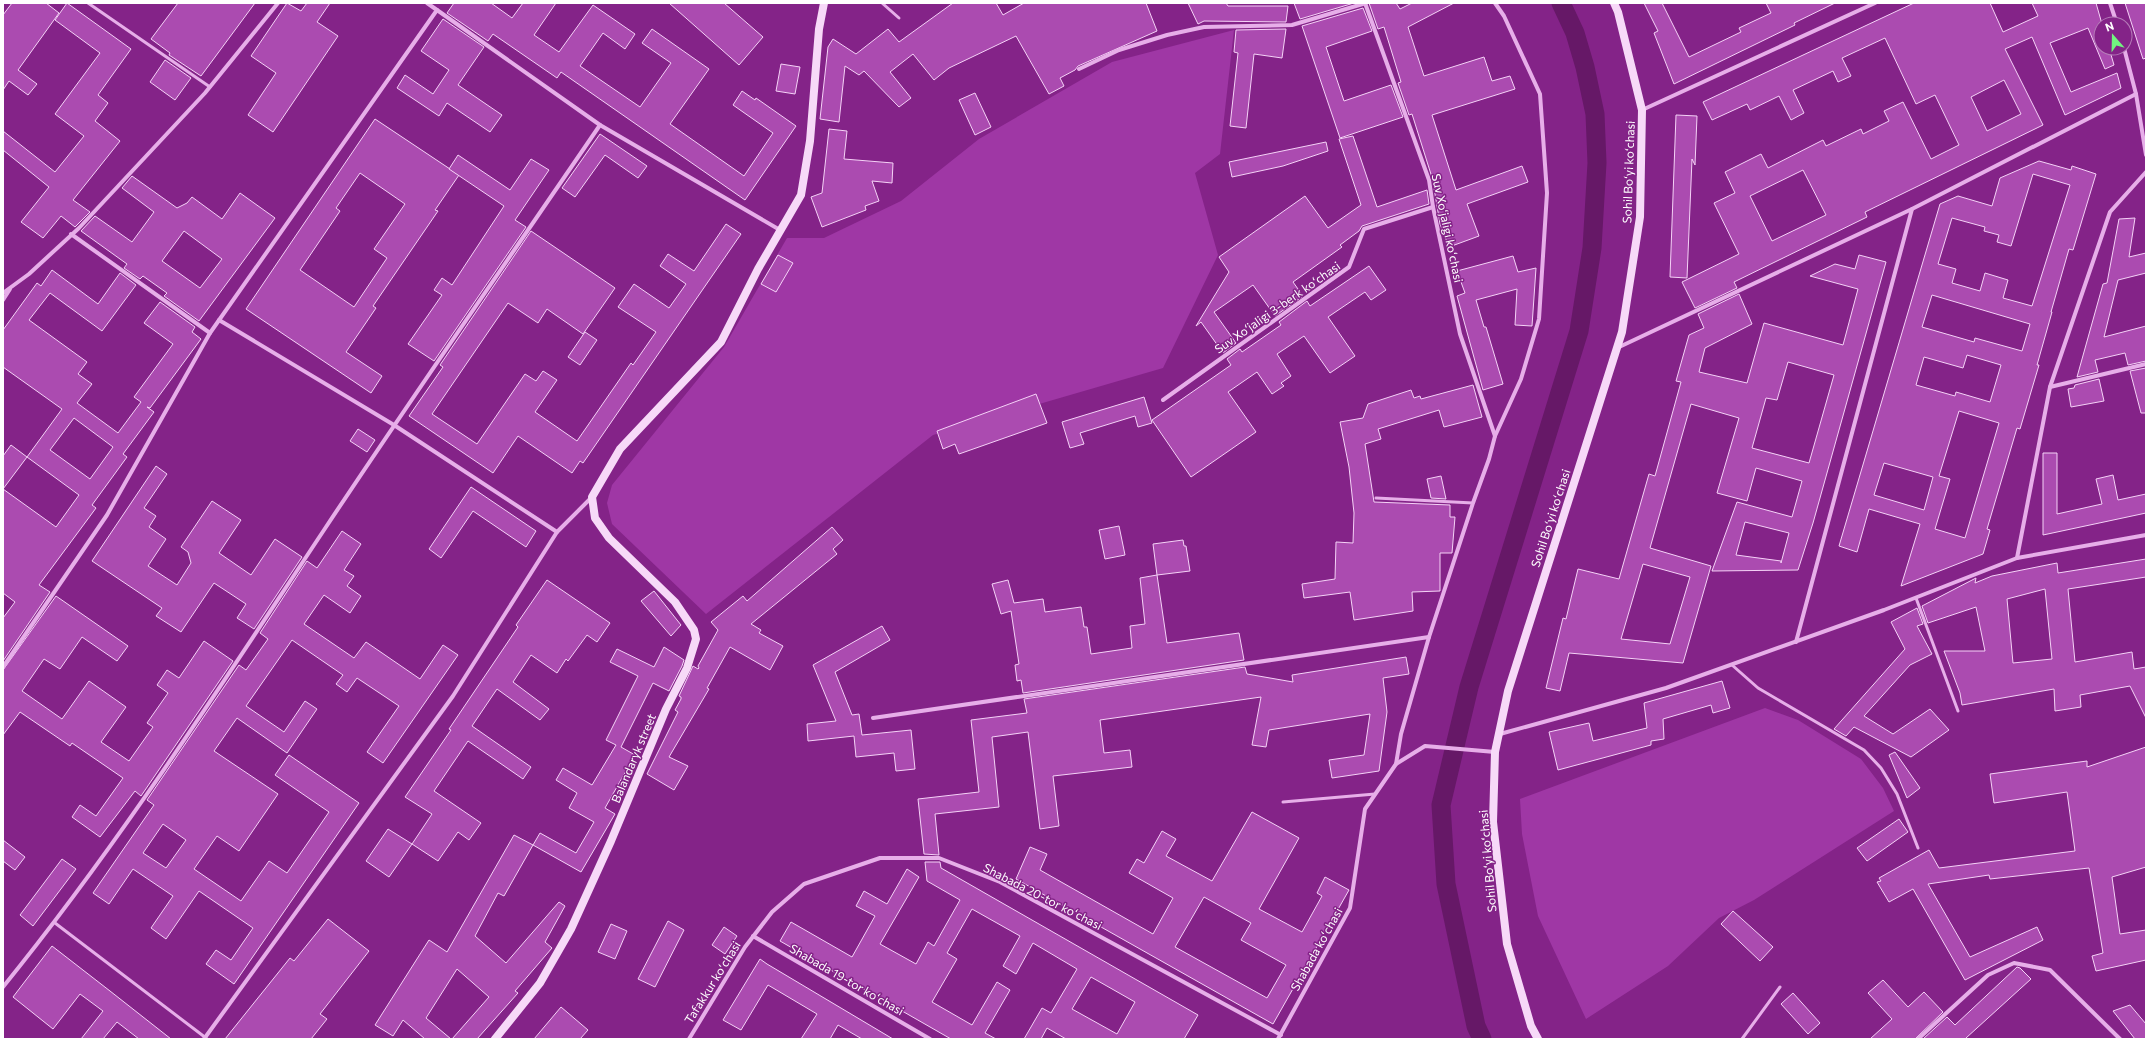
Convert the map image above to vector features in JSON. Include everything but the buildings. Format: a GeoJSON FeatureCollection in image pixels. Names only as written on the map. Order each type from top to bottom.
{"type":"FeatureCollection","features":[{"type":"Feature","properties":{"kind":"street"},"geometry":{"type":"LineString","coordinates":[[3,293],[29,274],[71,234],[210,87],[278,3]]}},
{"type":"Feature","properties":{"kind":"street"},"geometry":{"type":"LineString","coordinates":[[427,3],[600,125],[780,230]]}},
{"type":"Feature","properties":{"kind":"street"},"geometry":{"type":"LineString","coordinates":[[205,1038],[453,696],[557,532],[592,497],[620,448],[721,342],[780,230],[801,195],[810,141],[819,29],[824,3]]}},
{"type":"Feature","properties":{"kind":"street"},"geometry":{"type":"LineString","coordinates":[[1079,68],[1119,50],[1167,35],[1204,27],[1292,25],[1365,3]]}},
{"type":"Feature","properties":{"kind":"street","name":"Suv Xoʻjaligi koʻchasi"},"geometry":{"type":"LineString","coordinates":[[1365,3],[1429,180],[1433,208],[1460,334],[1495,436]]}},
{"type":"Feature","properties":{"kind":"street"},"geometry":{"type":"LineString","coordinates":[[1396,764],[1401,734],[1429,637],[1489,459],[1495,436],[1521,379],[1539,318],[1546,192],[1540,94],[1504,16],[1495,3]]}},
{"type":"Feature","properties":{"kind":"street","name":"Sohil Boʻyi koʻchasi"},"geometry":{"type":"LineString","coordinates":[[1538,1039],[1531,1026],[1507,944],[1493,822],[1495,752],[1508,691],[1622,332],[1640,217],[1642,110],[1618,12],[1614,3]]}},
{"type":"Feature","properties":{"kind":"street"},"geometry":{"type":"LineString","coordinates":[[1642,110],[1876,3]]}},
{"type":"Feature","properties":{"kind":"street"},"geometry":{"type":"LineString","coordinates":[[2110,3],[2114,16]]}},
{"type":"Feature","properties":{"kind":"street"},"geometry":{"type":"LineString","coordinates":[[3,667],[107,515],[210,333],[437,10]]}},
{"type":"Feature","properties":{"kind":"street"},"geometry":{"type":"LineString","coordinates":[[2126,56],[2136,94],[2146,155]]}},
{"type":"Feature","properties":{"kind":"street"},"geometry":{"type":"LineString","coordinates":[[1617,348],[1912,209],[2136,94]]}},
{"type":"Feature","properties":{"kind":"street"},"geometry":{"type":"LineString","coordinates":[[3,988],[55,923],[194,727],[394,425],[600,125]]}},
{"type":"Feature","properties":{"kind":"street"},"geometry":{"type":"LineString","coordinates":[[2017,558],[2050,387],[2110,212],[2146,172]]}},
{"type":"Feature","properties":{"kind":"street","name":"Suv Xoʻjaligi 3-berk koʻchasi"},"geometry":{"type":"LineString","coordinates":[[1163,400],[1350,268],[1364,229],[1433,208]]}},
{"type":"Feature","properties":{"kind":"street"},"geometry":{"type":"LineString","coordinates":[[1796,642],[1912,209]]}},
{"type":"Feature","properties":{"kind":"street"},"geometry":{"type":"LineString","coordinates":[[71,234],[210,333]]}},
{"type":"Feature","properties":{"kind":"street"},"geometry":{"type":"LineString","coordinates":[[3,300],[10,287]]}},
{"type":"Feature","properties":{"kind":"street"},"geometry":{"type":"LineString","coordinates":[[219,320],[394,425],[557,532]]}},
{"type":"Feature","properties":{"kind":"street"},"geometry":{"type":"LineString","coordinates":[[2050,387],[2146,364]]}},
{"type":"Feature","properties":{"kind":"street","name":"Balandaryk street"},"geometry":{"type":"LineString","coordinates":[[496,1039],[540,983],[571,929],[611,841],[666,709],[687,668],[696,639],[694,630],[675,602],[609,538],[595,518],[592,497]]}},
{"type":"Feature","properties":{"kind":"street"},"geometry":{"type":"LineString","coordinates":[[1499,734],[1666,688],[1916,598],[2017,558],[2146,535]]}},
{"type":"Feature","properties":{"kind":"street"},"geometry":{"type":"LineString","coordinates":[[873,718],[1429,637]]}},
{"type":"Feature","properties":{"kind":"street","name":"Shabada koʻchasi"},"geometry":{"type":"LineString","coordinates":[[1280,1037],[1350,908],[1365,809],[1396,764],[1425,746],[1495,752]]}},
{"type":"Feature","properties":{"kind":"street","name":"Shabada 20-tor koʻchasi"},"geometry":{"type":"LineString","coordinates":[[753,936],[772,912],[804,884],[880,858],[940,858],[1000,882],[1280,1037]]}},
{"type":"Feature","properties":{"kind":"street","name":"Tafakkur koʻchasi"},"geometry":{"type":"LineString","coordinates":[[689,1039],[753,936]]}},
{"type":"Feature","properties":{"kind":"street","name":"Shabada 19-tor koʻchasi"},"geometry":{"type":"LineString","coordinates":[[753,936],[930,1039]]}},
{"type":"Feature","properties":{"kind":"street"},"geometry":{"type":"LineString","coordinates":[[1918,1039],[1988,975],[2014,963],[2050,970],[2120,1039]]}},
{"type":"Feature","properties":{"kind":"lane"},"geometry":{"type":"LineString","coordinates":[[88,3],[210,87]]}},
{"type":"Feature","properties":{"kind":"lane"},"geometry":{"type":"LineString","coordinates":[[882,3],[899,18]]}},
{"type":"Feature","properties":{"kind":"lane"},"geometry":{"type":"LineString","coordinates":[[1376,498],[1473,503]]}},
{"type":"Feature","properties":{"kind":"lane"},"geometry":{"type":"LineString","coordinates":[[1916,598],[1958,712]]}},
{"type":"Feature","properties":{"kind":"lane"},"geometry":{"type":"LineString","coordinates":[[1732,665],[1758,688],[1864,750],[1881,768],[1896,794],[1918,848]]}},
{"type":"Feature","properties":{"kind":"lane"},"geometry":{"type":"LineString","coordinates":[[1283,802],[1375,794]]}},
{"type":"Feature","properties":{"kind":"lane"},"geometry":{"type":"LineString","coordinates":[[55,923],[205,1038]]}},
{"type":"Feature","properties":{"kind":"lane"},"geometry":{"type":"LineString","coordinates":[[1742,1039],[1780,987]]}},
{"type":"Feature","properties":{"kind":"shaded area"},"geometry":{"type":"Polygon","coordinates":[[[1234,30],[1220,154],[1195,173],[1218,255],[1163,368],[933,435],[706,614],[612,524],[607,503],[612,485],[724,347],[787,238],[824,238],[901,201],[979,139],[1112,62],[1234,30]]]}},
{"type":"Feature","properties":{"kind":"shaded area"},"geometry":{"type":"Polygon","coordinates":[[[1765,708],[1798,720],[1861,759],[1883,788],[1894,811],[1754,900],[1719,918],[1668,966],[1586,1019],[1538,916],[1522,834],[1520,799],[1765,708]]]}},
{"type":"Feature","properties":{"kind":"waterway"},"geometry":{"type":"LineString","coordinates":[[1482,1039],[1476,1026],[1446,884],[1441,805],[1469,687],[1579,331],[1592,248],[1597,163],[1595,114],[1585,67],[1575,33],[1561,3]]}}]}
